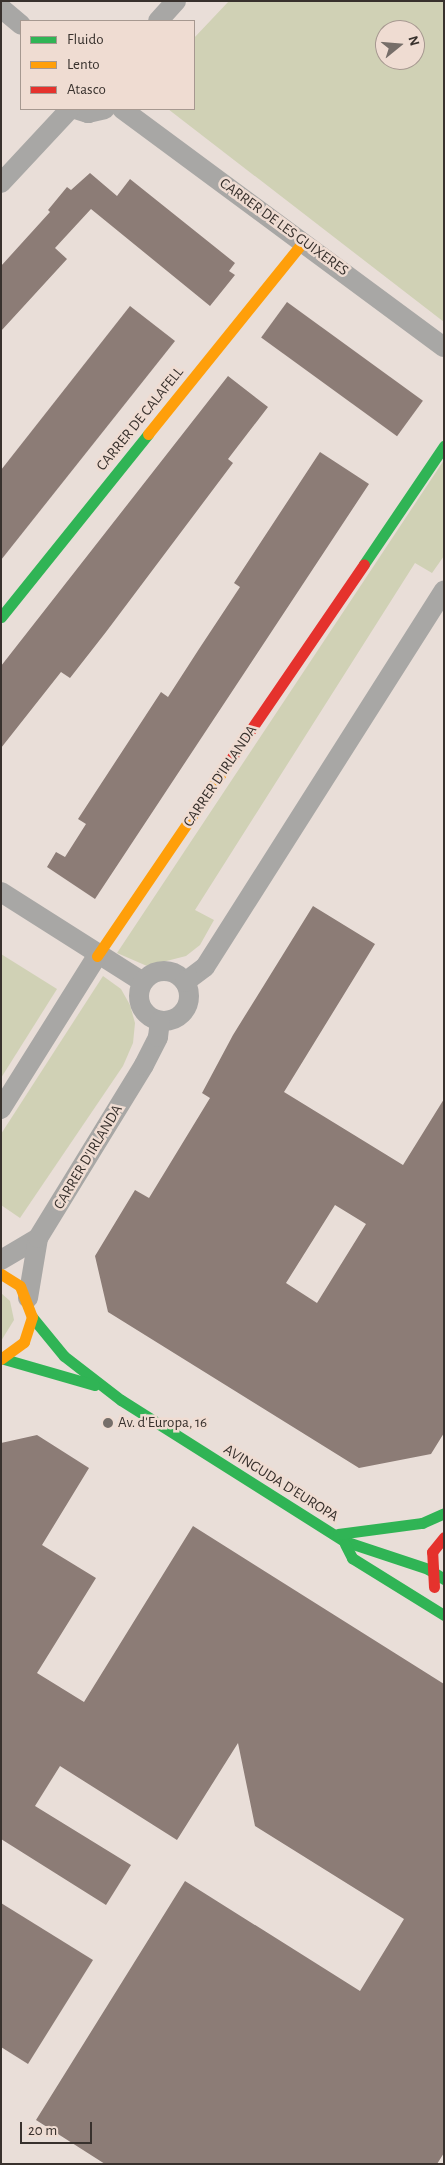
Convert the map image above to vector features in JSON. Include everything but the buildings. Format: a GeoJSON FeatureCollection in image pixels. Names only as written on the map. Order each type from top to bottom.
{"type":"FeatureCollection","features":[{"type":"Feature","properties":{"kind":"street"},"geometry":{"type":"LineString","coordinates":[[159,20],[176,1]]}},
{"type":"Feature","properties":{"kind":"street"},"geometry":{"type":"LineString","coordinates":[[1,8],[20,24]]}},
{"type":"Feature","properties":{"kind":"street"},"geometry":{"type":"LineString","coordinates":[[1,183],[69,110]]}},
{"type":"Feature","properties":{"kind":"street"},"geometry":{"type":"LineString","coordinates":[[78,110],[88,113],[101,110]]}},
{"type":"Feature","properties":{"kind":"street","name":"CARRER DE LES GUIXERES"},"geometry":{"type":"LineString","coordinates":[[123,110],[304,240],[444,347]]}},
{"type":"Feature","properties":{"kind":"street","name":"CARRER DE CALAFELL"},"geometry":{"type":"LineString","coordinates":[[1,617],[304,240]]}},
{"type":"Feature","properties":{"kind":"street","name":"CARRER D'IRLANDA"},"geometry":{"type":"LineString","coordinates":[[1,1109],[97,956],[444,446]]}},
{"type":"Feature","properties":{"kind":"street"},"geometry":{"type":"LineString","coordinates":[[185,982],[205,967],[444,590]]}},
{"type":"Feature","properties":{"kind":"street"},"geometry":{"type":"LineString","coordinates":[[1,892],[97,956],[143,982]]}},
{"type":"Feature","properties":{"kind":"street"},"geometry":{"type":"LineString","coordinates":[[164,970],[185,982],[189,995],[186,1008],[176,1018],[160,1021],[147,1015],[140,1003],[143,982],[164,970]]}},
{"type":"Feature","properties":{"kind":"street","name":"CARRER D'IRLANDA"},"geometry":{"type":"LineString","coordinates":[[30,1308],[38,1238],[144,1065],[158,1037],[160,1021]]}},
{"type":"Feature","properties":{"kind":"street","name":"CARRER D'IRLANDA"},"geometry":{"type":"LineString","coordinates":[[1,1260],[38,1238]]}},
{"type":"Feature","properties":{"kind":"street","name":"AVINGUDA D'EUROPA"},"geometry":{"type":"LineString","coordinates":[[1,1274],[20,1286],[30,1308],[64,1356],[100,1387],[339,1537],[434,1572],[444,1579]]}},
{"type":"Feature","properties":{"kind":"street"},"geometry":{"type":"LineString","coordinates":[[2,1359],[24,1342],[30,1308]]}},
{"type":"Feature","properties":{"kind":"street","name":"AVINGUDA D'EUROPA"},"geometry":{"type":"LineString","coordinates":[[2,1359],[100,1387]]}},
{"type":"Feature","properties":{"kind":"street"},"geometry":{"type":"LineString","coordinates":[[339,1537],[422,1523],[444,1513]]}},
{"type":"Feature","properties":{"kind":"street","name":"AVINGUDA D'EUROPA"},"geometry":{"type":"LineString","coordinates":[[339,1537],[352,1558],[444,1615]]}},
{"type":"Feature","properties":{"kind":"street"},"geometry":{"type":"LineString","coordinates":[[444,1537],[432,1552],[434,1588],[444,1595]]}},
{"type":"Feature","properties":{"kind":"green space"},"geometry":{"type":"Polygon","coordinates":[[[229,1],[444,1],[444,322],[169,110],[195,110],[195,37],[229,1]]]}},
{"type":"Feature","properties":{"kind":"green space"},"geometry":{"type":"Polygon","coordinates":[[[444,460],[444,556],[432,573],[415,563],[195,910],[214,920],[200,945],[186,956],[147,966],[117,953],[444,460]]]}},
{"type":"Feature","properties":{"kind":"green space"},"geometry":{"type":"Polygon","coordinates":[[[1,954],[57,989],[1,1078],[1,954]]]}},
{"type":"Feature","properties":{"kind":"green space"},"geometry":{"type":"Polygon","coordinates":[[[103,976],[121,989],[130,1005],[135,1023],[133,1043],[123,1066],[20,1218],[1,1205],[1,1134],[103,976]]]}},
{"type":"Feature","properties":{"kind":"green space"},"geometry":{"type":"Polygon","coordinates":[[[1,1293],[10,1301],[14,1320],[1,1341],[1,1293]]]}},
{"type":"Feature","properties":{"kind":"traffic: fast"},"geometry":{"type":"LineString","coordinates":[[1,617],[148,434]]}},
{"type":"Feature","properties":{"kind":"traffic: fast"},"geometry":{"type":"LineString","coordinates":[[364,564],[444,446]]}},
{"type":"Feature","properties":{"kind":"traffic: fast"},"geometry":{"type":"LineString","coordinates":[[32,1317],[64,1356],[121,1400],[344,1541],[428,1569],[444,1579]]}},
{"type":"Feature","properties":{"kind":"traffic: fast"},"geometry":{"type":"LineString","coordinates":[[4,1359],[94,1385]]}},
{"type":"Feature","properties":{"kind":"traffic: fast"},"geometry":{"type":"LineString","coordinates":[[338,1534],[422,1523],[444,1513]]}},
{"type":"Feature","properties":{"kind":"traffic: fast"},"geometry":{"type":"LineString","coordinates":[[345,1544],[352,1558],[444,1615]]}},
{"type":"Feature","properties":{"kind":"traffic: slow"},"geometry":{"type":"LineString","coordinates":[[148,434],[304,241]]}},
{"type":"Feature","properties":{"kind":"traffic: slow"},"geometry":{"type":"LineString","coordinates":[[97,956],[230,760]]}},
{"type":"Feature","properties":{"kind":"traffic: slow"},"geometry":{"type":"LineString","coordinates":[[1,1274],[20,1286],[32,1317],[24,1342],[1,1359]]}},
{"type":"Feature","properties":{"kind":"traffic: jam"},"geometry":{"type":"LineString","coordinates":[[230,760],[364,564]]}},
{"type":"Feature","properties":{"kind":"traffic: jam"},"geometry":{"type":"LineString","coordinates":[[434,1587],[432,1552],[444,1537]]}},
{"type":"Feature","properties":{"kind":"place","name":"Av. d'Europa, 16"},"geometry":{"type":"Point","coordinates":[108,1423]}}]}
